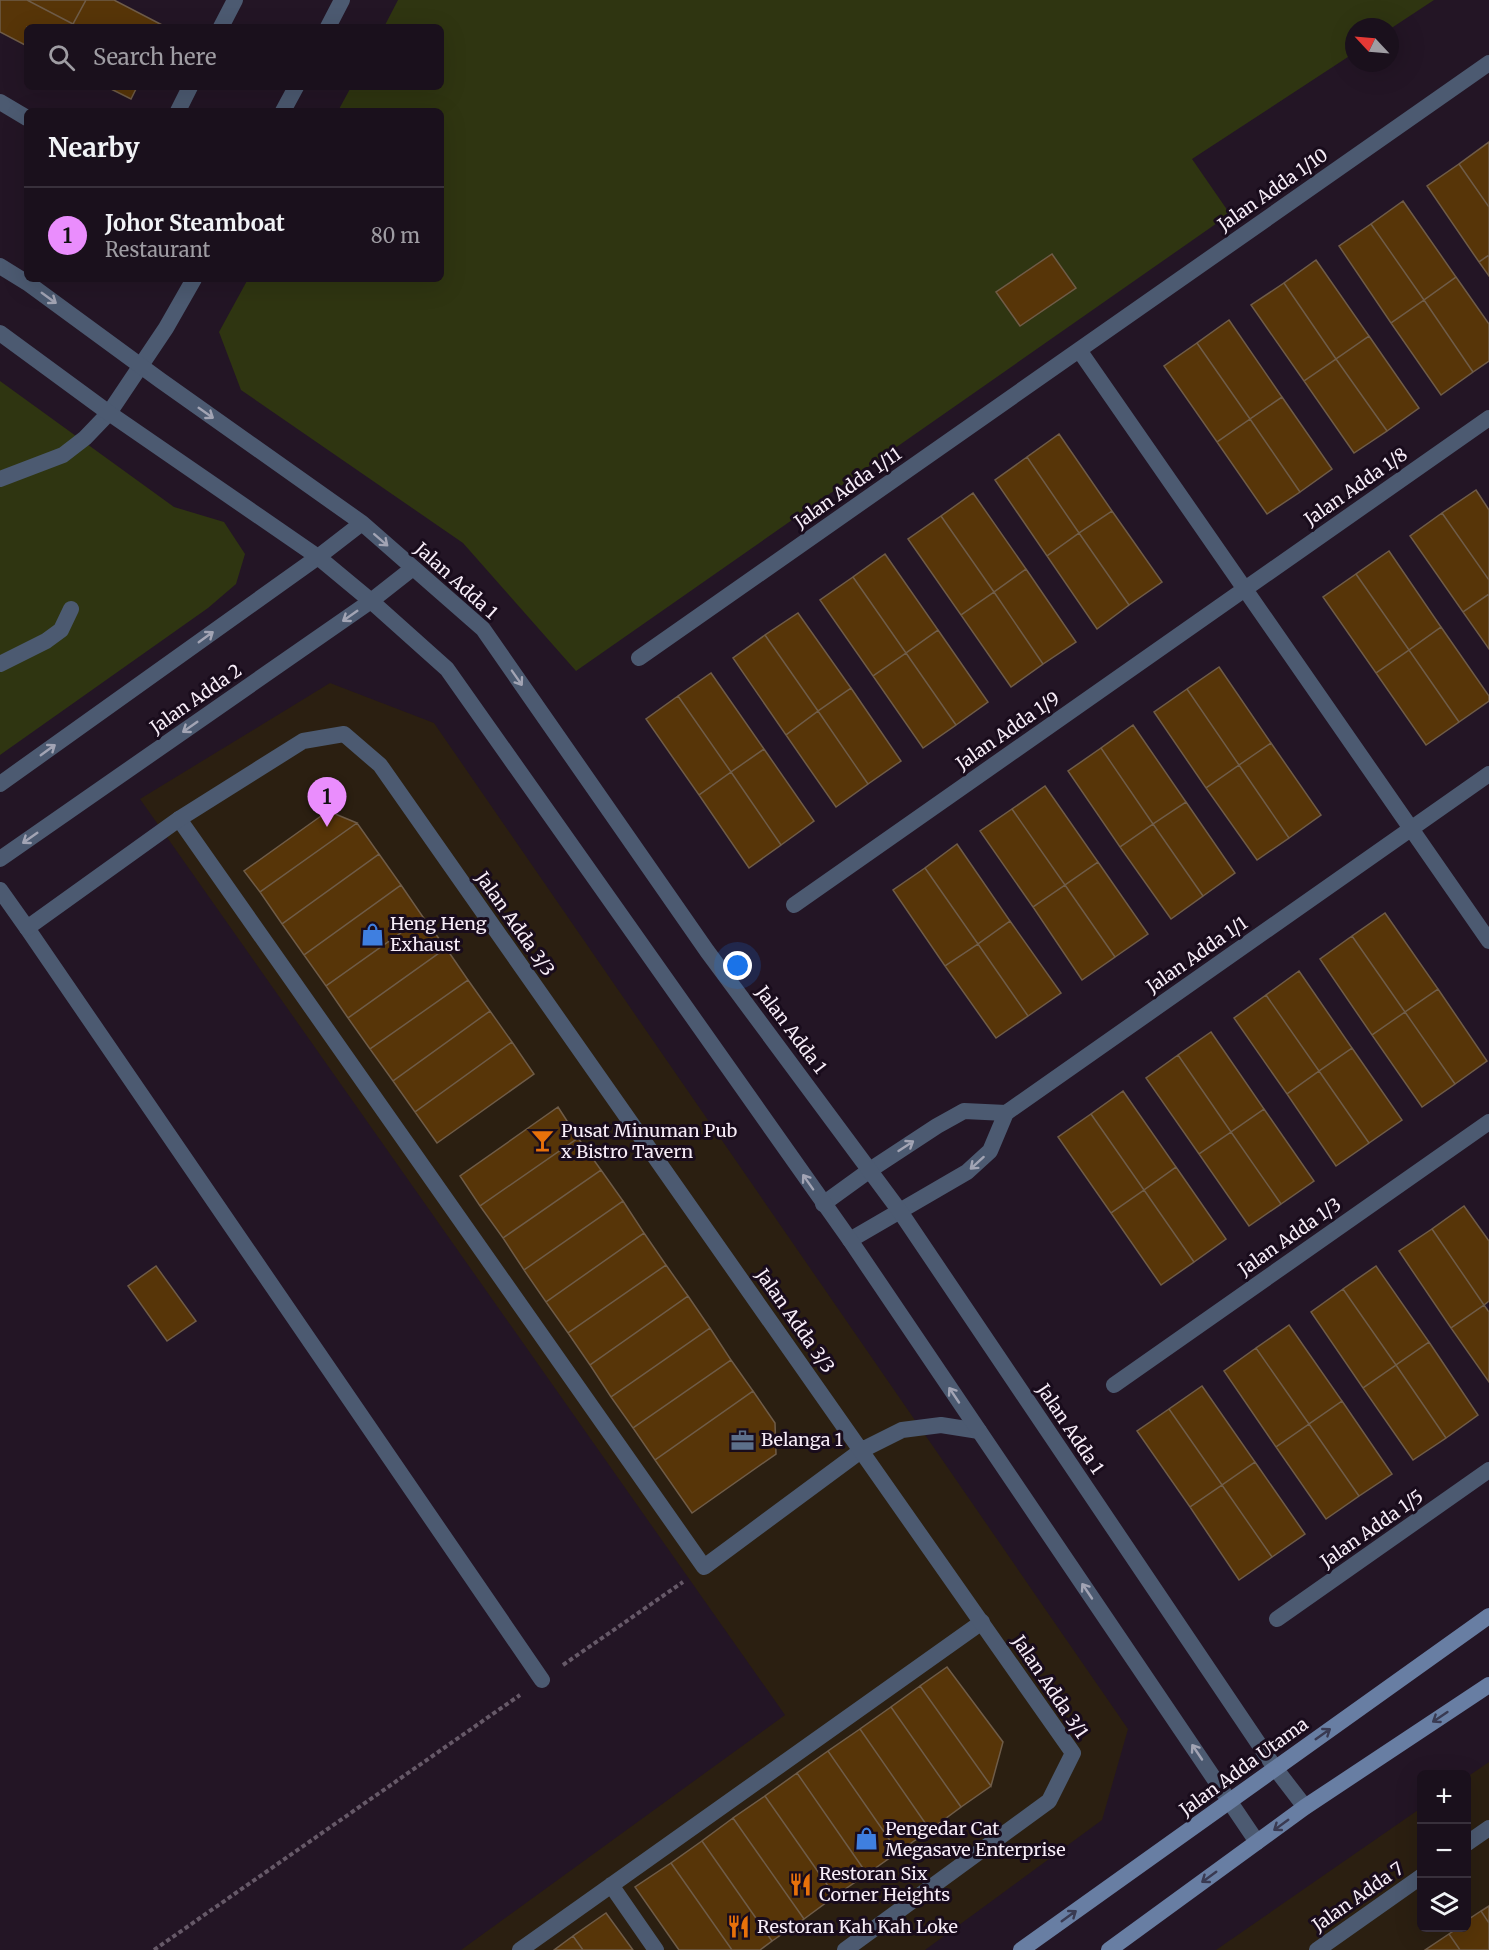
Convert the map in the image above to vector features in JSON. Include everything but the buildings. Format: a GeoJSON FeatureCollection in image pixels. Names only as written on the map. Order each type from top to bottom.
{"type":"FeatureCollection","features":[{"type":"Feature","properties":{"kind":"main road","name":"Jalan Adda Utama"},"geometry":{"type":"LineString","coordinates":[[1021,1950],[1489,1616]]}},
{"type":"Feature","properties":{"kind":"main road"},"geometry":{"type":"LineString","coordinates":[[1109,1950],[1305,1807],[1489,1685]]}},
{"type":"Feature","properties":{"kind":"street"},"geometry":{"type":"LineString","coordinates":[[223,24],[235,0]]}},
{"type":"Feature","properties":{"kind":"street"},"geometry":{"type":"LineString","coordinates":[[330,24],[342,0]]}},
{"type":"Feature","properties":{"kind":"street","name":"Jalan Adda 1/10"},"geometry":{"type":"LineString","coordinates":[[1079,350],[1489,63]]}},
{"type":"Feature","properties":{"kind":"street"},"geometry":{"type":"LineString","coordinates":[[180,108],[188,90]]}},
{"type":"Feature","properties":{"kind":"street"},"geometry":{"type":"LineString","coordinates":[[285,108],[294,90]]}},
{"type":"Feature","properties":{"kind":"street"},"geometry":{"type":"LineString","coordinates":[[0,102],[24,116]]}},
{"type":"Feature","properties":{"kind":"street","name":"Jalan Adda 1"},"geometry":{"type":"LineString","coordinates":[[0,266],[24,281]]}},
{"type":"Feature","properties":{"kind":"street","name":"Jalan Adda 1"},"geometry":{"type":"LineString","coordinates":[[26,282],[362,523],[483,629],[707,951],[899,1210],[1275,1768],[1305,1807]]}},
{"type":"Feature","properties":{"kind":"street"},"geometry":{"type":"LineString","coordinates":[[0,479],[63,455],[85,438],[109,412],[142,366],[192,282]]}},
{"type":"Feature","properties":{"kind":"street"},"geometry":{"type":"LineString","coordinates":[[0,333],[109,412],[318,557],[447,669],[850,1240],[1257,1842]]}},
{"type":"Feature","properties":{"kind":"street"},"geometry":{"type":"LineString","coordinates":[[1079,350],[1489,941]]}},
{"type":"Feature","properties":{"kind":"street","name":"Jalan Adda 1/11"},"geometry":{"type":"LineString","coordinates":[[639,658],[1079,350]]}},
{"type":"Feature","properties":{"kind":"street","name":"Jalan Adda 1/8"},"geometry":{"type":"LineString","coordinates":[[1245,589],[1489,418]]}},
{"type":"Feature","properties":{"kind":"street"},"geometry":{"type":"LineString","coordinates":[[0,784],[318,557],[362,523]]}},
{"type":"Feature","properties":{"kind":"street","name":"Jalan Adda 2"},"geometry":{"type":"LineString","coordinates":[[0,859],[371,601],[413,567]]}},
{"type":"Feature","properties":{"kind":"street","name":"Jalan Adda 1/9"},"geometry":{"type":"LineString","coordinates":[[794,905],[1245,589]]}},
{"type":"Feature","properties":{"kind":"street"},"geometry":{"type":"LineString","coordinates":[[0,663],[46,641],[61,630],[71,609]]}},
{"type":"Feature","properties":{"kind":"street","name":"Jalan Adda 3/3"},"geometry":{"type":"LineString","coordinates":[[27,928],[179,819],[303,741],[344,734],[380,765],[861,1450]]}},
{"type":"Feature","properties":{"kind":"street","name":"Jalan Adda 1/1"},"geometry":{"type":"LineString","coordinates":[[1006,1113],[1489,774]]}},
{"type":"Feature","properties":{"kind":"street"},"geometry":{"type":"LineString","coordinates":[[179,819],[704,1567],[861,1450],[902,1430],[941,1425],[979,1431]]}},
{"type":"Feature","properties":{"kind":"street"},"geometry":{"type":"LineString","coordinates":[[0,890],[542,1680]]}},
{"type":"Feature","properties":{"kind":"street"},"geometry":{"type":"LineString","coordinates":[[824,1204],[870,1170],[937,1126],[964,1112],[1006,1113],[990,1151],[967,1172],[850,1240]]}},
{"type":"Feature","properties":{"kind":"street","name":"Jalan Adda 1/3"},"geometry":{"type":"LineString","coordinates":[[1114,1385],[1489,1122]]}},
{"type":"Feature","properties":{"kind":"street","name":"Jalan Adda 3/1"},"geometry":{"type":"LineString","coordinates":[[845,1950],[1049,1801],[1073,1753],[861,1450]]}},
{"type":"Feature","properties":{"kind":"street","name":"Jalan Adda 1/5"},"geometry":{"type":"LineString","coordinates":[[1277,1619],[1489,1470]]}},
{"type":"Feature","properties":{"kind":"street"},"geometry":{"type":"LineString","coordinates":[[520,1950],[982,1622]]}},
{"type":"Feature","properties":{"kind":"street"},"geometry":{"type":"LineString","coordinates":[[1471,1841],[1489,1828]]}},
{"type":"Feature","properties":{"kind":"street","name":"Jalan Adda 7"},"geometry":{"type":"LineString","coordinates":[[1317,1950],[1419,1878]]}},
{"type":"Feature","properties":{"kind":"street"},"geometry":{"type":"LineString","coordinates":[[610,1885],[656,1950]]}},
{"type":"Feature","properties":{"kind":"path"},"geometry":{"type":"LineString","coordinates":[[154,1950],[704,1567]]}},
{"type":"Feature","properties":{"kind":"shaded area","name":"Belanga 1"},"geometry":{"type":"Polygon","coordinates":[[[330,683],[434,723],[1128,1729],[1102,1820],[925,1950],[461,1950],[785,1715],[140,799],[330,683]]]}},
{"type":"Feature","properties":{"kind":"shaded area"},"geometry":{"type":"Polygon","coordinates":[[[1489,1762],[1489,1950],[1216,1950],[1417,1811],[1417,1932],[1471,1932],[1471,1774],[1489,1762]]]}},
{"type":"Feature","properties":{"kind":"green space"},"geometry":{"type":"Polygon","coordinates":[[[398,0],[1434,0],[1399,23],[1399,18],[1345,18],[1345,59],[1192,159],[1230,214],[576,671],[463,543],[241,390],[219,332],[246,282],[444,282],[444,108],[340,108],[349,90],[444,90],[444,24],[386,24],[398,0]]]}},
{"type":"Feature","properties":{"kind":"green space"},"geometry":{"type":"Polygon","coordinates":[[[0,381],[174,507],[224,522],[245,554],[236,584],[208,608],[0,755],[0,381]]]}},
{"type":"Feature","properties":{"kind":"place","name":"Johor Steamboat"},"geometry":{"type":"Point","coordinates":[327,827]}},
{"type":"Feature","properties":{"kind":"place","name":"Heng Heng Exhaust"},"geometry":{"type":"Point","coordinates":[372,934]}},
{"type":"Feature","properties":{"kind":"place","name":"Pusat Minuman Pub x Bistro Tavern"},"geometry":{"type":"Point","coordinates":[543,1141]}},
{"type":"Feature","properties":{"kind":"place","name":"Belanga 1"},"geometry":{"type":"Point","coordinates":[743,1440]}},
{"type":"Feature","properties":{"kind":"place","name":"Pengedar Cat Megasave Enterprise"},"geometry":{"type":"Point","coordinates":[867,1839]}},
{"type":"Feature","properties":{"kind":"place","name":"Restoran Six Corner Heights"},"geometry":{"type":"Point","coordinates":[801,1884]}},
{"type":"Feature","properties":{"kind":"place","name":"Restoran Kah Kah Loke"},"geometry":{"type":"Point","coordinates":[739,1927]}}]}
